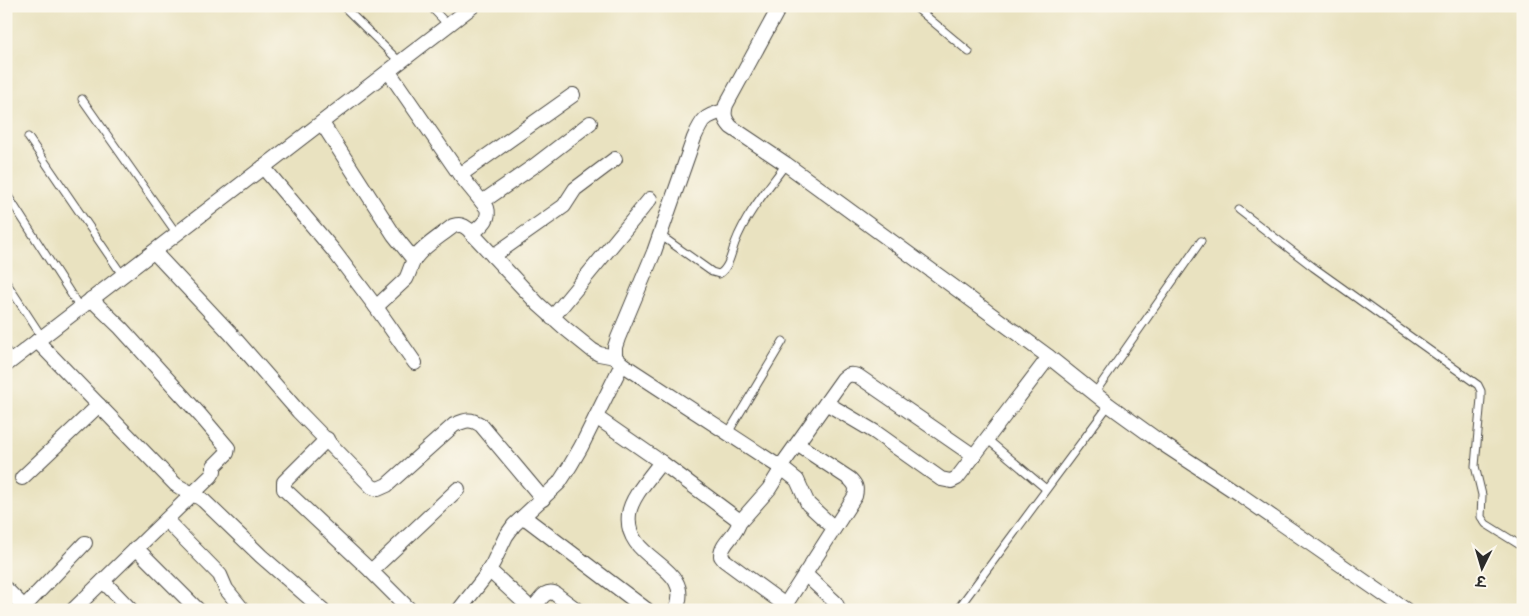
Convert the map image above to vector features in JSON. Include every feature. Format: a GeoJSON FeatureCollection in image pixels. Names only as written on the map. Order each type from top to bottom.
{"type":"FeatureCollection","features":[{"type":"Feature","properties":{"kind":"street"},"geometry":{"type":"LineString","coordinates":[[8,358],[39,339],[123,276],[473,6]]}},
{"type":"Feature","properties":{"kind":"street"},"geometry":{"type":"LineString","coordinates":[[780,6],[726,105],[724,111],[726,121],[731,127],[786,164],[1163,444],[1239,494],[1406,610]]}},
{"type":"Feature","properties":{"kind":"street"},"geometry":{"type":"LineString","coordinates":[[389,72],[460,175],[487,208],[489,214],[487,220],[472,234]]}},
{"type":"Feature","properties":{"kind":"street"},"geometry":{"type":"LineString","coordinates":[[460,175],[572,95]]}},
{"type":"Feature","properties":{"kind":"street"},"geometry":{"type":"LineString","coordinates":[[459,610],[488,570],[506,536],[559,483],[570,466],[596,417],[619,360],[615,347],[618,338],[660,235],[700,124],[711,114],[724,111]]}},
{"type":"Feature","properties":{"kind":"street"},"geometry":{"type":"LineString","coordinates":[[322,123],[394,235],[414,260]]}},
{"type":"Feature","properties":{"kind":"street"},"geometry":{"type":"LineString","coordinates":[[482,202],[534,166],[590,123]]}},
{"type":"Feature","properties":{"kind":"street"},"geometry":{"type":"LineString","coordinates":[[493,256],[564,206],[575,189],[615,159]]}},
{"type":"Feature","properties":{"kind":"street"},"geometry":{"type":"LineString","coordinates":[[263,167],[332,250],[376,307],[415,363]]}},
{"type":"Feature","properties":{"kind":"street"},"geometry":{"type":"LineString","coordinates":[[552,318],[650,199]]}},
{"type":"Feature","properties":{"kind":"street"},"geometry":{"type":"LineString","coordinates":[[376,307],[406,279],[419,253],[453,226],[463,225],[552,318],[592,350],[619,360],[770,462],[780,466],[797,480],[808,504],[834,528]]}},
{"type":"Feature","properties":{"kind":"street"},"geometry":{"type":"LineString","coordinates":[[154,252],[230,333],[298,411],[372,487],[378,489],[387,486],[454,426],[465,420],[474,420],[481,424],[543,499]]}},
{"type":"Feature","properties":{"kind":"street"},"geometry":{"type":"LineString","coordinates":[[73,610],[211,476],[215,463],[227,453],[228,448],[121,328],[91,299]]}},
{"type":"Feature","properties":{"kind":"street"},"geometry":{"type":"LineString","coordinates":[[39,339],[175,484],[183,490],[194,493],[204,501],[261,556],[323,610]]}},
{"type":"Feature","properties":{"kind":"street"},"geometry":{"type":"LineString","coordinates":[[826,403],[875,432],[941,479],[950,481],[957,478],[1048,357]]}},
{"type":"Feature","properties":{"kind":"street"},"geometry":{"type":"LineString","coordinates":[[797,444],[850,479],[857,490],[784,607],[724,560],[721,556],[723,547],[738,528],[739,523],[769,489],[780,466],[847,375],[858,376],[974,456]]}},
{"type":"Feature","properties":{"kind":"street"},"geometry":{"type":"LineString","coordinates":[[22,478],[99,405]]}},
{"type":"Feature","properties":{"kind":"street"},"geometry":{"type":"LineString","coordinates":[[596,417],[661,462],[736,518],[739,523]]}},
{"type":"Feature","properties":{"kind":"street"},"geometry":{"type":"LineString","coordinates":[[327,439],[284,482],[284,489],[410,610]]}},
{"type":"Feature","properties":{"kind":"street"},"geometry":{"type":"LineString","coordinates":[[661,462],[635,498],[629,513],[630,530],[636,543],[676,578],[680,591],[680,601],[676,610]]}},
{"type":"Feature","properties":{"kind":"street"},"geometry":{"type":"LineString","coordinates":[[371,571],[458,489]]}},
{"type":"Feature","properties":{"kind":"street"},"geometry":{"type":"LineString","coordinates":[[524,517],[647,610]]}},
{"type":"Feature","properties":{"kind":"street"},"geometry":{"type":"LineString","coordinates":[[166,520],[220,575],[226,589],[243,610]]}},
{"type":"Feature","properties":{"kind":"street"},"geometry":{"type":"LineString","coordinates":[[6,590],[25,609],[85,543]]}},
{"type":"Feature","properties":{"kind":"street"},"geometry":{"type":"LineString","coordinates":[[136,548],[198,610]]}},
{"type":"Feature","properties":{"kind":"street"},"geometry":{"type":"LineString","coordinates":[[488,570],[525,607],[536,606],[544,594],[549,592],[554,593],[577,610]]}},
{"type":"Feature","properties":{"kind":"street"},"geometry":{"type":"LineString","coordinates":[[805,574],[835,602],[839,610]]}},
{"type":"Feature","properties":{"kind":"street"},"geometry":{"type":"LineString","coordinates":[[102,581],[131,610]]}},
{"type":"Feature","properties":{"kind":"lane"},"geometry":{"type":"LineString","coordinates":[[343,6],[401,63]]}},
{"type":"Feature","properties":{"kind":"lane"},"geometry":{"type":"LineString","coordinates":[[430,6],[448,25]]}},
{"type":"Feature","properties":{"kind":"lane"},"geometry":{"type":"LineString","coordinates":[[914,6],[970,52]]}},
{"type":"Feature","properties":{"kind":"lane"},"geometry":{"type":"LineString","coordinates":[[82,99],[176,234]]}},
{"type":"Feature","properties":{"kind":"lane"},"geometry":{"type":"LineString","coordinates":[[28,137],[123,276]]}},
{"type":"Feature","properties":{"kind":"lane"},"geometry":{"type":"LineString","coordinates":[[660,235],[712,272],[720,274],[731,257],[739,232],[747,218],[786,164]]}},
{"type":"Feature","properties":{"kind":"lane"},"geometry":{"type":"LineString","coordinates":[[6,193],[80,308]]}},
{"type":"Feature","properties":{"kind":"lane"},"geometry":{"type":"LineString","coordinates":[[1239,210],[1327,277],[1478,385],[1481,391],[1481,398],[1475,466],[1482,494],[1481,517],[1486,524],[1523,547]]}},
{"type":"Feature","properties":{"kind":"lane"},"geometry":{"type":"LineString","coordinates":[[1094,394],[1201,241]]}},
{"type":"Feature","properties":{"kind":"lane"},"geometry":{"type":"LineString","coordinates":[[6,282],[39,339]]}},
{"type":"Feature","properties":{"kind":"lane"},"geometry":{"type":"LineString","coordinates":[[728,433],[783,341]]}},
{"type":"Feature","properties":{"kind":"lane"},"geometry":{"type":"LineString","coordinates":[[960,609],[1109,405]]}},
{"type":"Feature","properties":{"kind":"lane"},"geometry":{"type":"LineString","coordinates":[[986,439],[1046,489]]}}]}
